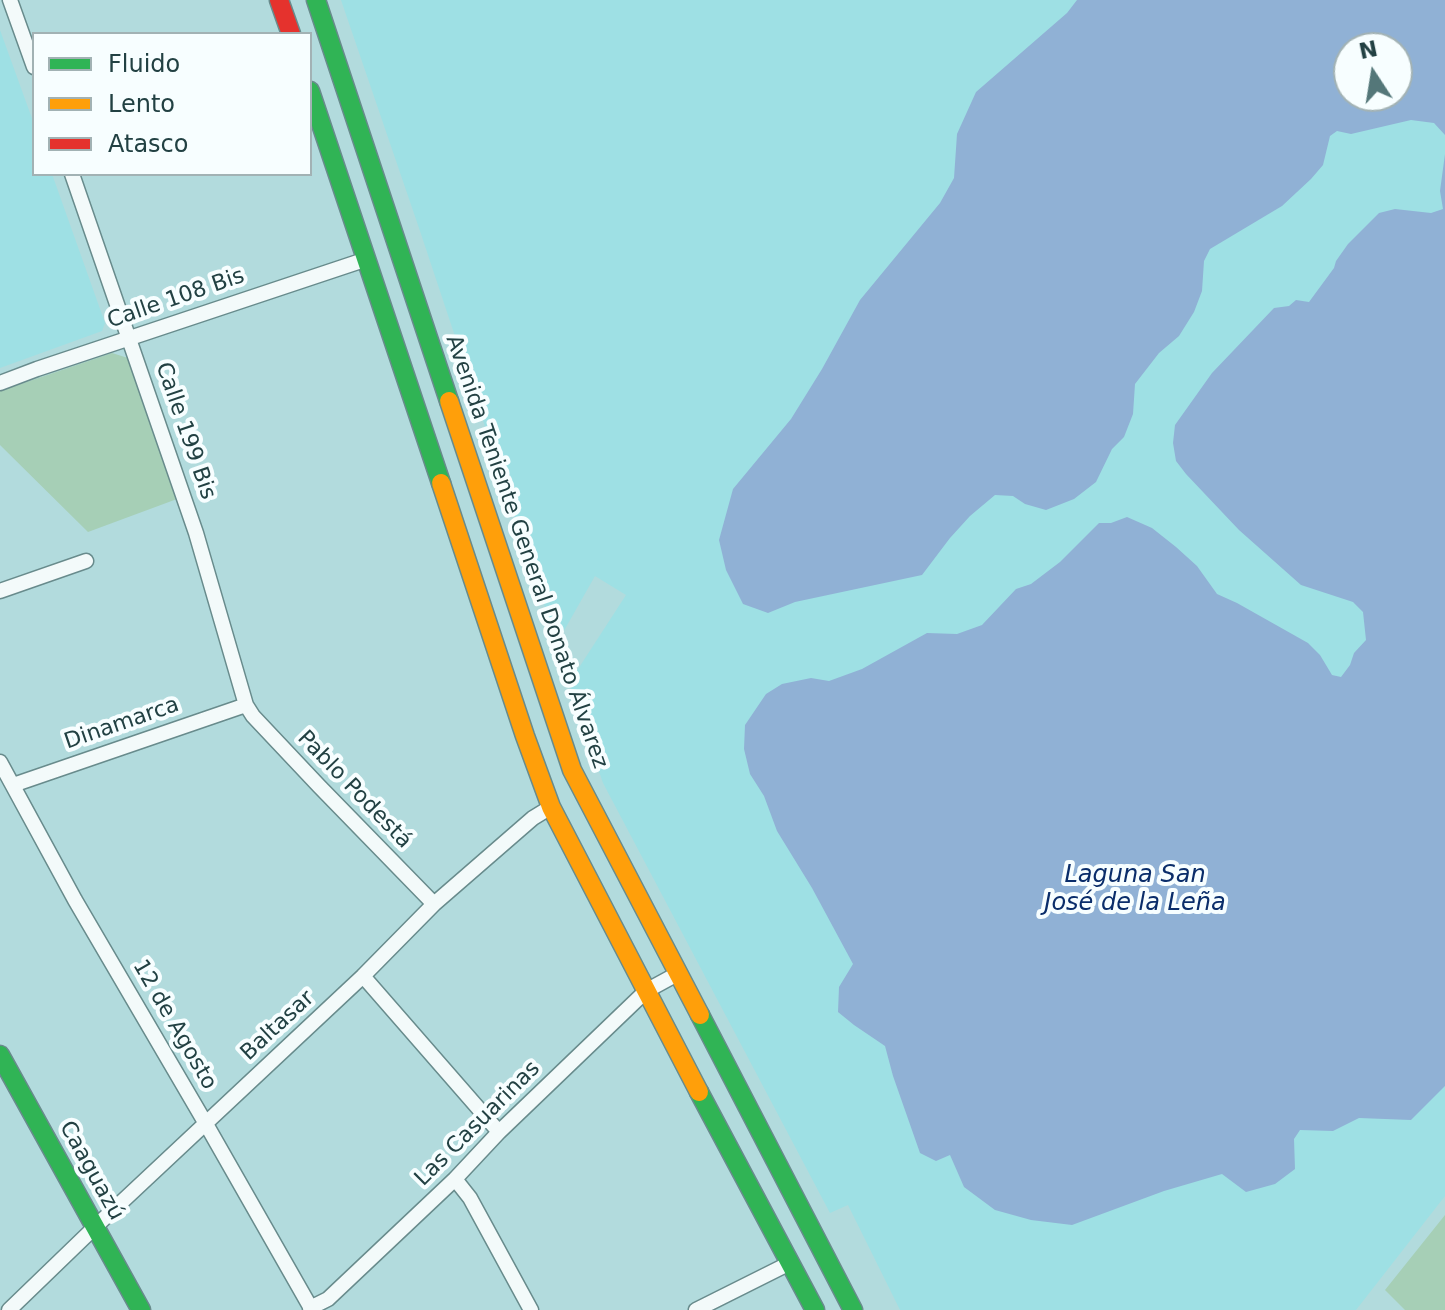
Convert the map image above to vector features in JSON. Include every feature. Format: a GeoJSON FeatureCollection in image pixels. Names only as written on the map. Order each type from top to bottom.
{"type":"FeatureCollection","features":[{"type":"Feature","properties":{"kind":"main road"},"geometry":{"type":"LineString","coordinates":[[279,0],[290,32]]}},
{"type":"Feature","properties":{"kind":"main road","name":"Avenida Teniente General Donato Álvarez"},"geometry":{"type":"LineString","coordinates":[[316,0],[566,753],[580,786],[853,1310]]}},
{"type":"Feature","properties":{"kind":"main road"},"geometry":{"type":"LineString","coordinates":[[312,97],[481,607],[551,807],[815,1310]]}},
{"type":"Feature","properties":{"kind":"main road","name":"Caaguazú"},"geometry":{"type":"LineString","coordinates":[[0,1055],[141,1310]]}},
{"type":"Feature","properties":{"kind":"street"},"geometry":{"type":"LineString","coordinates":[[10,0],[32,61]]}},
{"type":"Feature","properties":{"kind":"street","name":"Calle 199 Bis"},"geometry":{"type":"LineString","coordinates":[[73,176],[196,533],[246,705]]}},
{"type":"Feature","properties":{"kind":"street","name":"Calle 108 Bis"},"geometry":{"type":"LineString","coordinates":[[0,383],[367,259]]}},
{"type":"Feature","properties":{"kind":"street"},"geometry":{"type":"LineString","coordinates":[[0,591],[86,561]]}},
{"type":"Feature","properties":{"kind":"street","name":"Dinamarca"},"geometry":{"type":"LineString","coordinates":[[13,785],[246,705]]}},
{"type":"Feature","properties":{"kind":"street","name":"Pablo Podestá"},"geometry":{"type":"LineString","coordinates":[[246,705],[319,786],[434,904]]}},
{"type":"Feature","properties":{"kind":"street","name":"12 de Agosto"},"geometry":{"type":"LineString","coordinates":[[0,762],[75,900],[311,1309]]}},
{"type":"Feature","properties":{"kind":"street","name":"Baltasar"},"geometry":{"type":"LineString","coordinates":[[9,1310],[363,976],[434,904],[533,818],[551,807]]}},
{"type":"Feature","properties":{"kind":"street","name":"Las Casuarinas"},"geometry":{"type":"LineString","coordinates":[[311,1309],[328,1299],[455,1179],[499,1132],[646,991],[679,973]]}},
{"type":"Feature","properties":{"kind":"street"},"geometry":{"type":"LineString","coordinates":[[363,976],[499,1132]]}},
{"type":"Feature","properties":{"kind":"street"},"geometry":{"type":"LineString","coordinates":[[455,1179],[470,1198],[531,1310]]}},
{"type":"Feature","properties":{"kind":"street"},"geometry":{"type":"LineString","coordinates":[[696,1310],[790,1263]]}},
{"type":"Feature","properties":{"kind":"shaded area"},"geometry":{"type":"Polygon","coordinates":[[[341,0],[1445,0],[1445,1196],[1356,1310],[900,1310],[848,1205],[830,1213],[603,783],[569,683],[626,595],[595,576],[557,643],[341,0]]]}},
{"type":"Feature","properties":{"kind":"shaded area"},"geometry":{"type":"Polygon","coordinates":[[[0,30],[32,118],[32,176],[53,176],[105,323],[102,331],[0,368],[0,30]]]}},
{"type":"Feature","properties":{"kind":"green space"},"geometry":{"type":"Polygon","coordinates":[[[112,353],[128,358],[177,499],[88,532],[0,445],[0,391],[112,353]]]}},
{"type":"Feature","properties":{"kind":"green space"},"geometry":{"type":"Polygon","coordinates":[[[1445,1215],[1445,1310],[1405,1310],[1385,1290],[1445,1215]]]}},
{"type":"Feature","properties":{"kind":"water"},"geometry":{"type":"Polygon","coordinates":[[[1077,0],[1445,0],[1445,135],[1434,123],[1411,120],[1351,134],[1337,131],[1330,136],[1323,165],[1282,206],[1210,249],[1204,261],[1202,291],[1194,312],[1179,336],[1159,353],[1135,384],[1133,414],[1124,437],[1112,449],[1096,482],[1074,499],[1046,510],[1025,504],[1013,496],[995,495],[970,516],[922,575],[795,602],[768,613],[743,604],[726,570],[719,540],[733,489],[791,419],[860,300],[940,203],[954,178],[957,134],[976,92],[1067,13],[1077,0]]]}},
{"type":"Feature","properties":{"kind":"water","name":"Laguna San José de la Leña"},"geometry":{"type":"Polygon","coordinates":[[[1445,154],[1445,1086],[1411,1120],[1359,1118],[1333,1131],[1300,1130],[1294,1139],[1295,1169],[1275,1184],[1246,1192],[1222,1174],[1164,1191],[1072,1225],[1031,1220],[995,1210],[964,1187],[950,1155],[936,1161],[920,1153],[885,1046],[838,1012],[839,987],[853,964],[777,831],[764,796],[750,774],[744,749],[745,725],[766,694],[782,684],[811,678],[829,681],[862,669],[927,633],[957,634],[982,625],[1016,589],[1031,584],[1060,562],[1099,523],[1111,523],[1127,517],[1152,528],[1176,547],[1197,566],[1217,594],[1308,643],[1332,675],[1341,677],[1354,653],[1366,640],[1363,612],[1353,602],[1301,585],[1239,530],[1176,461],[1173,443],[1175,425],[1212,373],[1274,308],[1289,306],[1296,300],[1309,302],[1348,244],[1379,213],[1395,209],[1431,213],[1443,209],[1440,191],[1445,154]]]}},
{"type":"Feature","properties":{"kind":"traffic: fast"},"geometry":{"type":"LineString","coordinates":[[316,0],[449,401]]}},
{"type":"Feature","properties":{"kind":"traffic: fast"},"geometry":{"type":"LineString","coordinates":[[312,97],[441,483]]}},
{"type":"Feature","properties":{"kind":"traffic: fast"},"geometry":{"type":"LineString","coordinates":[[700,1015],[853,1310]]}},
{"type":"Feature","properties":{"kind":"traffic: fast"},"geometry":{"type":"LineString","coordinates":[[0,1055],[141,1310]]}},
{"type":"Feature","properties":{"kind":"traffic: fast"},"geometry":{"type":"LineString","coordinates":[[699,1092],[815,1310]]}},
{"type":"Feature","properties":{"kind":"traffic: slow"},"geometry":{"type":"LineString","coordinates":[[449,401],[572,770],[700,1015]]}},
{"type":"Feature","properties":{"kind":"traffic: slow"},"geometry":{"type":"LineString","coordinates":[[441,483],[551,807],[699,1092]]}},
{"type":"Feature","properties":{"kind":"traffic: jam"},"geometry":{"type":"LineString","coordinates":[[279,0],[290,32]]}}]}
